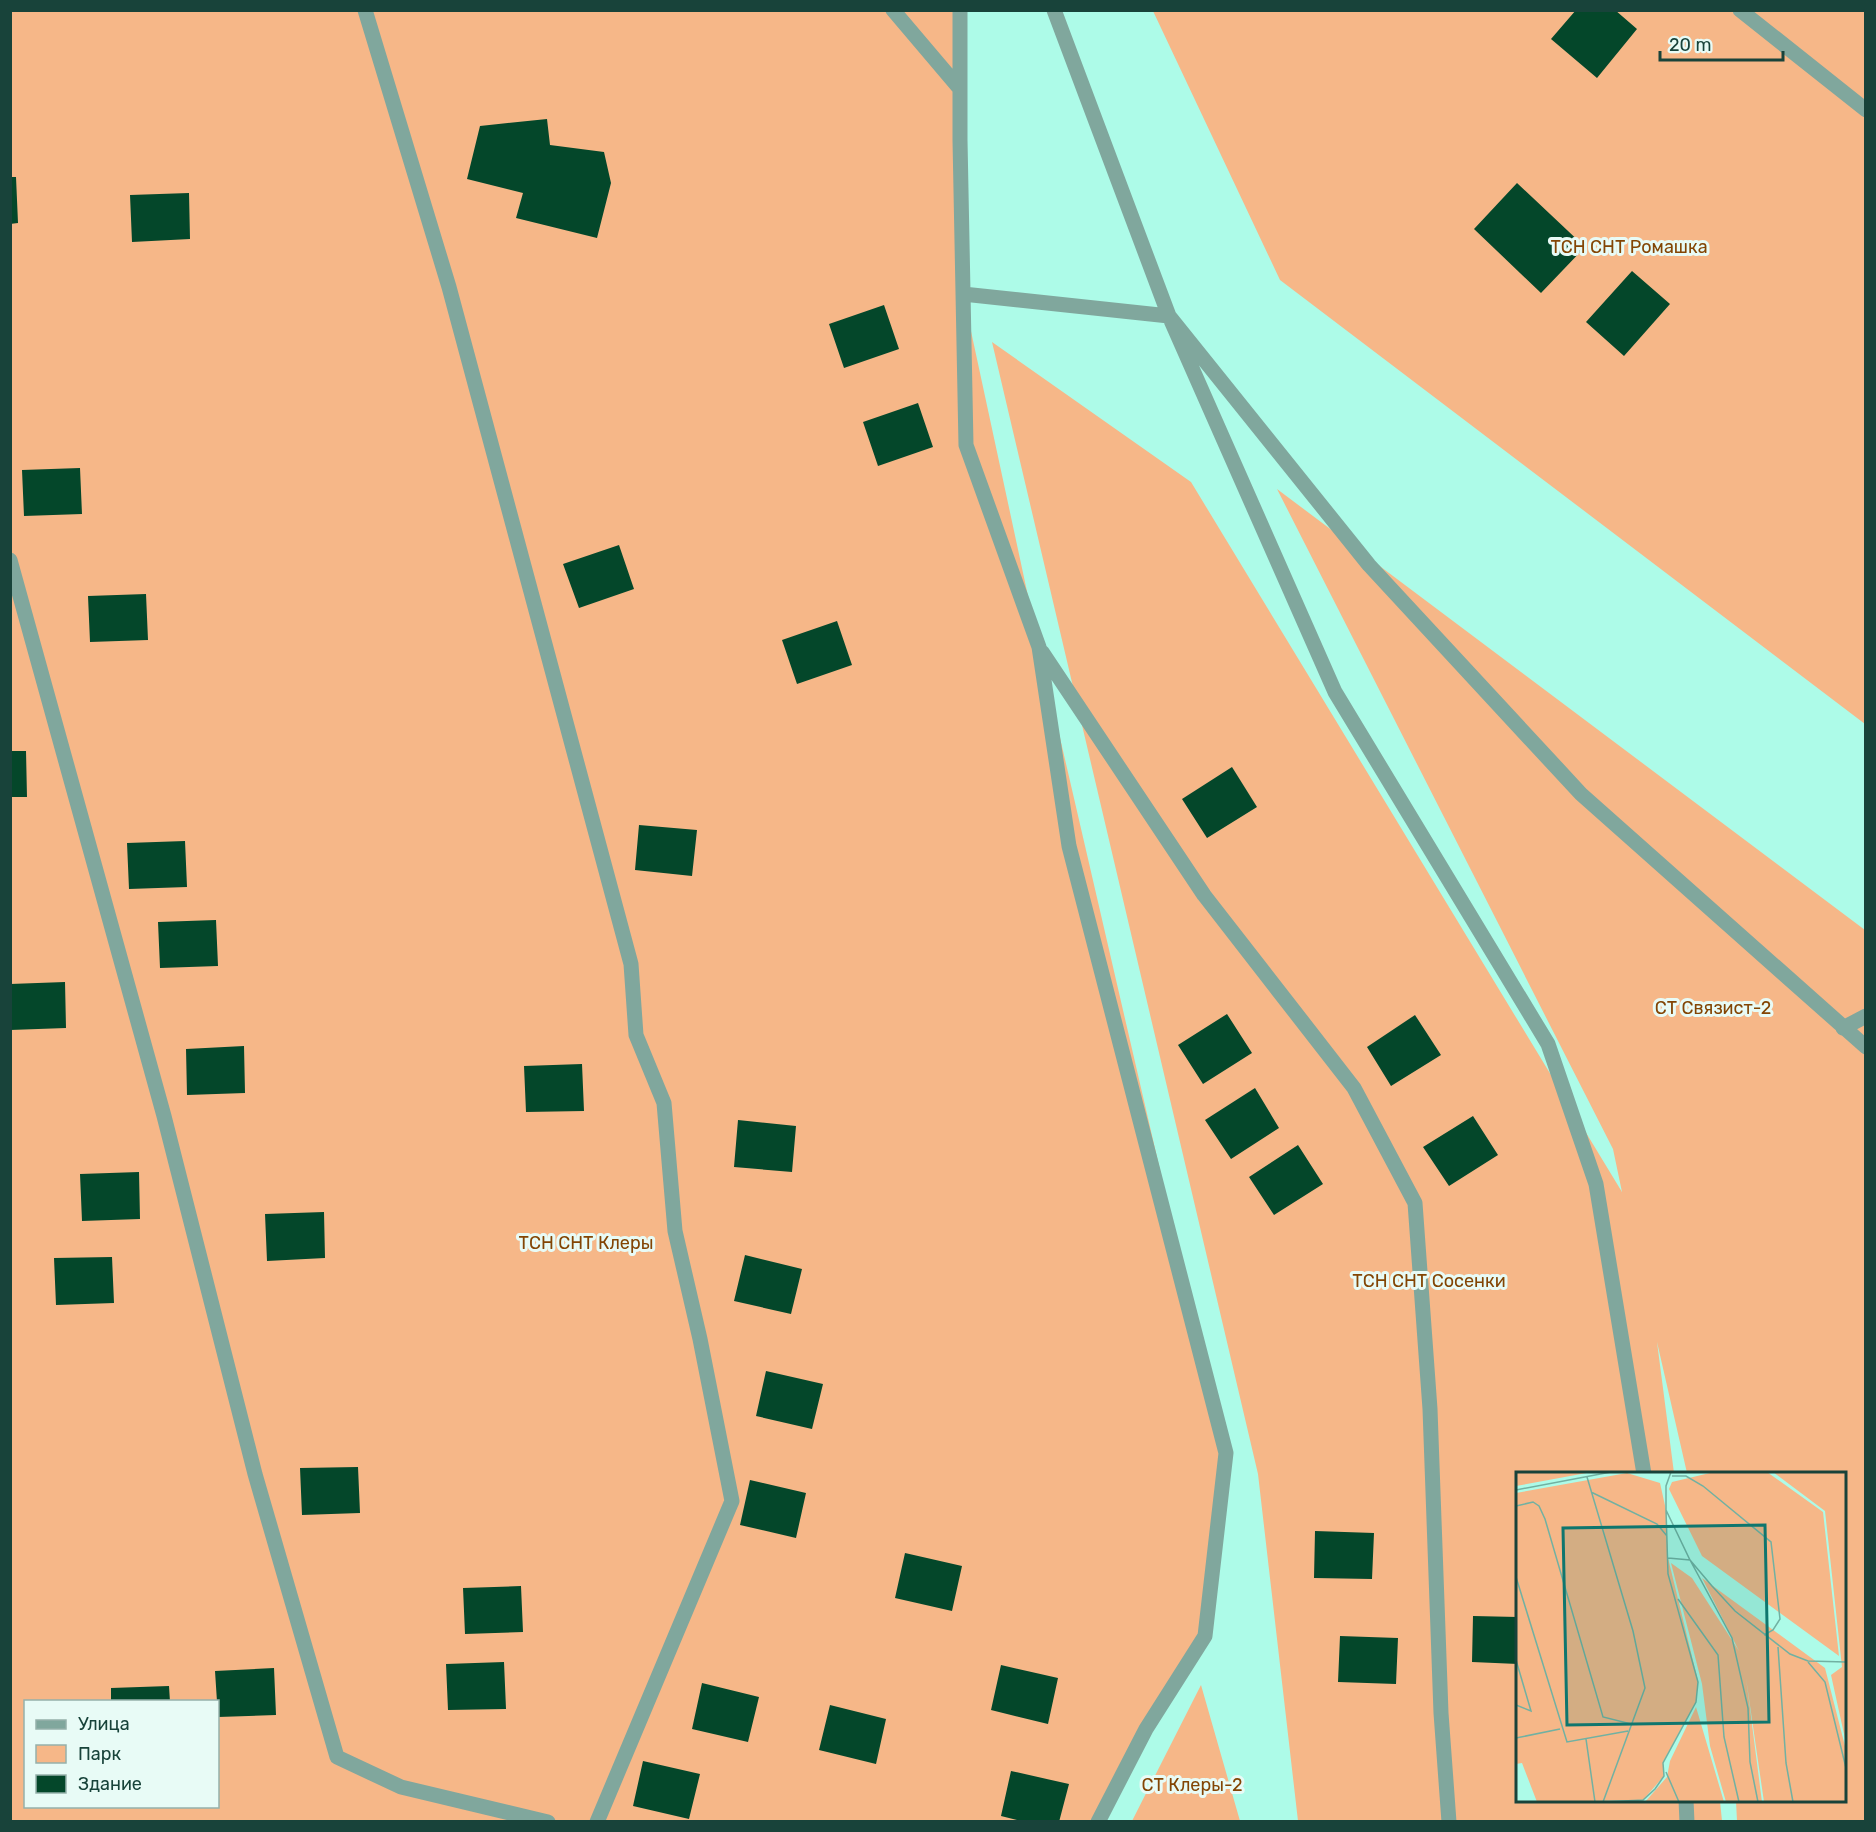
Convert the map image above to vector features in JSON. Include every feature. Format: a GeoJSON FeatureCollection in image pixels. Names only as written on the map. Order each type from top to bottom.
{"type":"FeatureCollection","features":[{"type":"Feature","properties":{"kind":"street"},"geometry":{"type":"LineString","coordinates":[[365,10],[449,287],[632,964],[636,1035],[664,1102],[675,1231],[700,1339],[732,1501],[597,1821]]}},
{"type":"Feature","properties":{"kind":"street"},"geometry":{"type":"LineString","coordinates":[[893,10],[960,89]]}},
{"type":"Feature","properties":{"kind":"street"},"geometry":{"type":"LineString","coordinates":[[960,10],[966,445],[1039,647],[1069,846],[1226,1453],[1205,1636],[1146,1729],[1098,1821]]}},
{"type":"Feature","properties":{"kind":"street"},"geometry":{"type":"LineString","coordinates":[[1054,10],[1169,316],[1335,692],[1548,1044],[1596,1184],[1644,1472]]}},
{"type":"Feature","properties":{"kind":"street"},"geometry":{"type":"LineString","coordinates":[[1740,10],[1866,110]]}},
{"type":"Feature","properties":{"kind":"street"},"geometry":{"type":"LineString","coordinates":[[963,294],[1169,316],[1369,565],[1572,785],[1866,1047]]}},
{"type":"Feature","properties":{"kind":"street"},"geometry":{"type":"LineString","coordinates":[[10,560],[164,1116],[255,1474],[337,1757],[401,1787],[548,1821]]}},
{"type":"Feature","properties":{"kind":"street"},"geometry":{"type":"LineString","coordinates":[[1039,647],[1204,895],[1354,1088],[1415,1203],[1431,1409],[1441,1713],[1449,1821]]}},
{"type":"Feature","properties":{"kind":"street"},"geometry":{"type":"LineString","coordinates":[[1843,1028],[1866,1016]]}},
{"type":"Feature","properties":{"kind":"street"},"geometry":{"type":"LineString","coordinates":[[1686,1802],[1687,1821]]}},
{"type":"Feature","properties":{"kind":"green space","name":"ТСН СНТ Клеры"},"geometry":{"type":"Polygon","coordinates":[[[11,11],[961,11],[963,294],[1039,647],[1222,1438],[1205,1636],[1100,1821],[11,1822],[11,11]]]}},
{"type":"Feature","properties":{"kind":"green space","name":"ТСН СНТ Ромашка"},"geometry":{"type":"Polygon","coordinates":[[[1153,11],[1865,11],[1865,724],[1280,280],[1153,11]]]}},
{"type":"Feature","properties":{"kind":"green space","name":"ТСН СНТ Сосенки"},"geometry":{"type":"Polygon","coordinates":[[[992,342],[1191,482],[1622,1192],[1613,1149],[1277,489],[1865,930],[1865,1821],[1737,1821],[1736,1802],[1846,1802],[1846,1472],[1687,1472],[1657,1342],[1674,1472],[1516,1472],[1516,1802],[1720,1802],[1722,1821],[1298,1821],[1258,1474],[992,342]]]}},
{"type":"Feature","properties":{"kind":"green space","name":"СТ Клеры-2"},"geometry":{"type":"Polygon","coordinates":[[[1201,1685],[1240,1821],[1132,1821],[1201,1685]]]}},
{"type":"Feature","properties":{"kind":"building"},"geometry":{"type":"Polygon","coordinates":[[[1576,10],[1615,10],[1637,29],[1597,78],[1551,39],[1576,10]]]}},
{"type":"Feature","properties":{"kind":"building"},"geometry":{"type":"Polygon","coordinates":[[[547,119],[550,145],[604,152],[611,183],[597,238],[516,218],[523,193],[467,179],[480,126],[547,119]]]}},
{"type":"Feature","properties":{"kind":"building"},"geometry":{"type":"Polygon","coordinates":[[[10,177],[16,177],[18,223],[10,224],[10,177]]]}},
{"type":"Feature","properties":{"kind":"building"},"geometry":{"type":"Polygon","coordinates":[[[1517,183],[1585,247],[1541,293],[1474,229],[1517,183]]]}},
{"type":"Feature","properties":{"kind":"building"},"geometry":{"type":"Polygon","coordinates":[[[189,193],[190,239],[132,242],[130,195],[189,193]]]}},
{"type":"Feature","properties":{"kind":"building"},"geometry":{"type":"Polygon","coordinates":[[[1632,271],[1670,304],[1624,356],[1586,322],[1632,271]]]}},
{"type":"Feature","properties":{"kind":"building"},"geometry":{"type":"Polygon","coordinates":[[[884,305],[899,349],[844,368],[829,324],[884,305]]]}},
{"type":"Feature","properties":{"kind":"building"},"geometry":{"type":"Polygon","coordinates":[[[918,403],[933,447],[878,466],[863,422],[918,403]]]}},
{"type":"Feature","properties":{"kind":"building"},"geometry":{"type":"Polygon","coordinates":[[[80,468],[82,514],[24,516],[22,470],[80,468]]]}},
{"type":"Feature","properties":{"kind":"building"},"geometry":{"type":"Polygon","coordinates":[[[619,545],[634,589],[579,608],[563,564],[619,545]]]}},
{"type":"Feature","properties":{"kind":"building"},"geometry":{"type":"Polygon","coordinates":[[[146,594],[148,640],[90,642],[88,596],[146,594]]]}},
{"type":"Feature","properties":{"kind":"building"},"geometry":{"type":"Polygon","coordinates":[[[837,621],[852,665],[797,684],[782,640],[837,621]]]}},
{"type":"Feature","properties":{"kind":"building"},"geometry":{"type":"Polygon","coordinates":[[[10,751],[26,751],[27,797],[10,797],[10,751]]]}},
{"type":"Feature","properties":{"kind":"building"},"geometry":{"type":"Polygon","coordinates":[[[1232,767],[1257,807],[1207,838],[1182,799],[1232,767]]]}},
{"type":"Feature","properties":{"kind":"building"},"geometry":{"type":"Polygon","coordinates":[[[639,825],[697,830],[692,876],[635,870],[639,825]]]}},
{"type":"Feature","properties":{"kind":"building"},"geometry":{"type":"Polygon","coordinates":[[[185,841],[187,887],[129,889],[127,843],[185,841]]]}},
{"type":"Feature","properties":{"kind":"building"},"geometry":{"type":"Polygon","coordinates":[[[216,920],[218,966],[160,968],[158,922],[216,920]]]}},
{"type":"Feature","properties":{"kind":"building"},"geometry":{"type":"Polygon","coordinates":[[[65,982],[66,1028],[10,1030],[10,984],[65,982]]]}},
{"type":"Feature","properties":{"kind":"building"},"geometry":{"type":"Polygon","coordinates":[[[1227,1014],[1252,1053],[1203,1084],[1178,1045],[1227,1014]]]}},
{"type":"Feature","properties":{"kind":"building"},"geometry":{"type":"Polygon","coordinates":[[[1415,1015],[1441,1055],[1391,1086],[1367,1047],[1415,1015]]]}},
{"type":"Feature","properties":{"kind":"building"},"geometry":{"type":"Polygon","coordinates":[[[244,1046],[245,1093],[187,1095],[186,1049],[244,1046]]]}},
{"type":"Feature","properties":{"kind":"building"},"geometry":{"type":"Polygon","coordinates":[[[582,1064],[584,1111],[526,1112],[524,1066],[582,1064]]]}},
{"type":"Feature","properties":{"kind":"building"},"geometry":{"type":"Polygon","coordinates":[[[1255,1088],[1279,1128],[1231,1159],[1205,1120],[1255,1088]]]}},
{"type":"Feature","properties":{"kind":"building"},"geometry":{"type":"Polygon","coordinates":[[[1473,1116],[1498,1155],[1449,1186],[1423,1147],[1473,1116]]]}},
{"type":"Feature","properties":{"kind":"building"},"geometry":{"type":"Polygon","coordinates":[[[738,1120],[796,1126],[792,1172],[734,1167],[738,1120]]]}},
{"type":"Feature","properties":{"kind":"building"},"geometry":{"type":"Polygon","coordinates":[[[1298,1145],[1323,1184],[1274,1215],[1249,1177],[1298,1145]]]}},
{"type":"Feature","properties":{"kind":"building"},"geometry":{"type":"Polygon","coordinates":[[[139,1172],[140,1219],[82,1221],[80,1174],[139,1172]]]}},
{"type":"Feature","properties":{"kind":"building"},"geometry":{"type":"Polygon","coordinates":[[[324,1212],[325,1258],[267,1261],[265,1214],[324,1212]]]}},
{"type":"Feature","properties":{"kind":"building"},"geometry":{"type":"Polygon","coordinates":[[[745,1255],[802,1269],[791,1314],[734,1301],[745,1255]]]}},
{"type":"Feature","properties":{"kind":"building"},"geometry":{"type":"Polygon","coordinates":[[[112,1257],[114,1303],[56,1305],[54,1258],[112,1257]]]}},
{"type":"Feature","properties":{"kind":"building"},"geometry":{"type":"Polygon","coordinates":[[[766,1371],[823,1384],[812,1429],[756,1416],[766,1371]]]}},
{"type":"Feature","properties":{"kind":"building"},"geometry":{"type":"Polygon","coordinates":[[[358,1467],[360,1513],[302,1515],[300,1468],[358,1467]]]}},
{"type":"Feature","properties":{"kind":"building"},"geometry":{"type":"Polygon","coordinates":[[[750,1480],[806,1493],[796,1538],[740,1525],[750,1480]]]}},
{"type":"Feature","properties":{"kind":"building"},"geometry":{"type":"Polygon","coordinates":[[[1315,1531],[1374,1533],[1372,1579],[1314,1578],[1315,1531]]]}},
{"type":"Feature","properties":{"kind":"building"},"geometry":{"type":"Polygon","coordinates":[[[905,1553],[962,1566],[952,1611],[895,1598],[905,1553]]]}},
{"type":"Feature","properties":{"kind":"building"},"geometry":{"type":"Polygon","coordinates":[[[521,1586],[523,1632],[465,1634],[463,1588],[521,1586]]]}},
{"type":"Feature","properties":{"kind":"building"},"geometry":{"type":"Polygon","coordinates":[[[1473,1616],[1516,1617],[1516,1664],[1472,1662],[1473,1616]]]}},
{"type":"Feature","properties":{"kind":"building"},"geometry":{"type":"Polygon","coordinates":[[[1340,1636],[1398,1638],[1396,1684],[1338,1682],[1340,1636]]]}},
{"type":"Feature","properties":{"kind":"building"},"geometry":{"type":"Polygon","coordinates":[[[504,1662],[506,1709],[448,1710],[446,1664],[504,1662]]]}},
{"type":"Feature","properties":{"kind":"building"},"geometry":{"type":"Polygon","coordinates":[[[1001,1665],[1058,1678],[1048,1724],[991,1710],[1001,1665]]]}},
{"type":"Feature","properties":{"kind":"building"},"geometry":{"type":"Polygon","coordinates":[[[274,1668],[276,1715],[219,1717],[215,1671],[274,1668]]]}},
{"type":"Feature","properties":{"kind":"building"},"geometry":{"type":"Polygon","coordinates":[[[702,1683],[759,1697],[748,1742],[692,1729],[702,1683]]]}},
{"type":"Feature","properties":{"kind":"building"},"geometry":{"type":"Polygon","coordinates":[[[169,1686],[170,1700],[111,1700],[111,1688],[169,1686]]]}},
{"type":"Feature","properties":{"kind":"building"},"geometry":{"type":"Polygon","coordinates":[[[830,1705],[886,1719],[876,1764],[819,1750],[830,1705]]]}},
{"type":"Feature","properties":{"kind":"building"},"geometry":{"type":"Polygon","coordinates":[[[643,1761],[700,1774],[689,1819],[633,1806],[643,1761]]]}},
{"type":"Feature","properties":{"kind":"building"},"geometry":{"type":"Polygon","coordinates":[[[1011,1771],[1069,1784],[1059,1822],[1025,1822],[1001,1816],[1011,1771]]]}},
{"type":"Feature","properties":{"kind":"park label","name":"СТ Связист-2"},"geometry":{"type":"Point","coordinates":[1713,1008]}}]}
